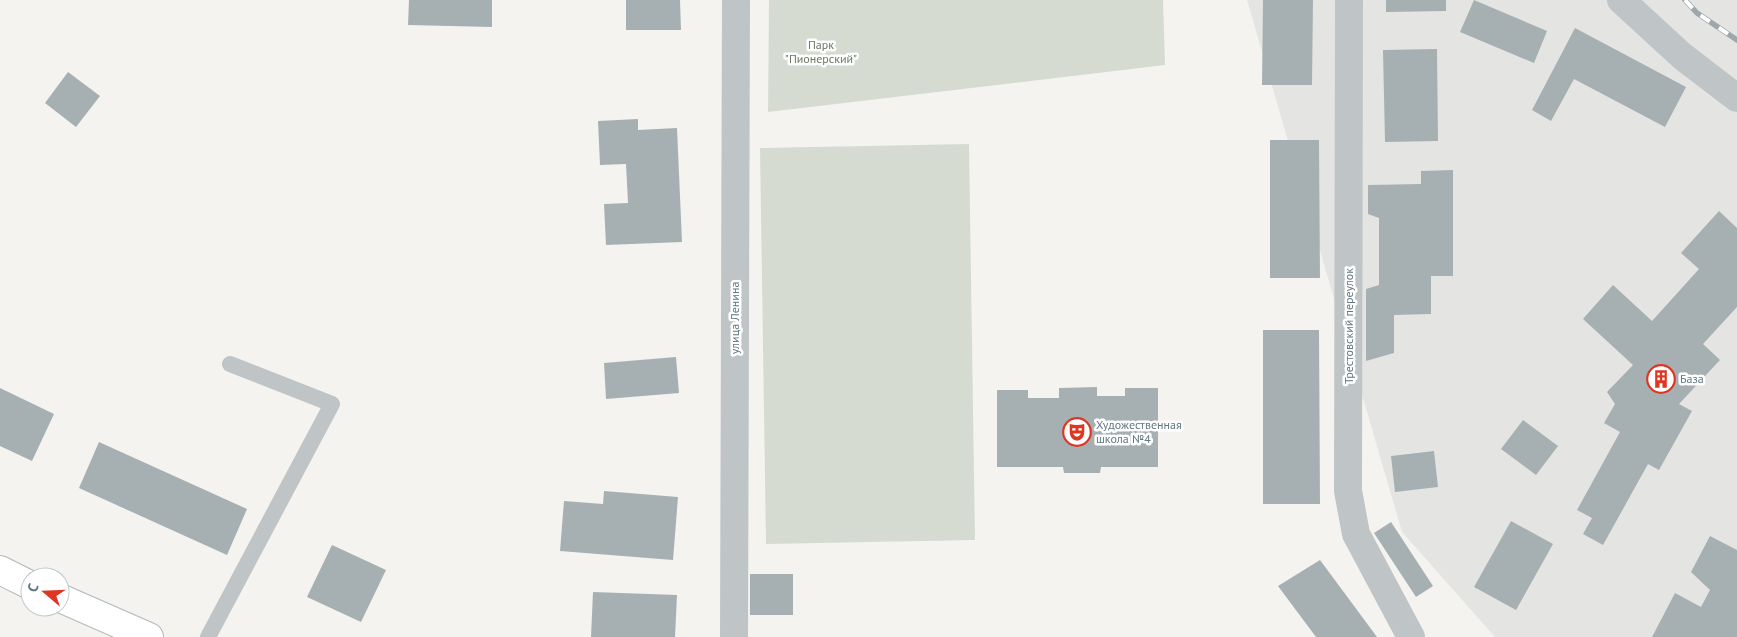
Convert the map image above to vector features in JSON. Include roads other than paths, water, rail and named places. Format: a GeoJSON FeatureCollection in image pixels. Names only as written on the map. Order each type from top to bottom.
{"type":"FeatureCollection","features":[{"type":"Feature","properties":{"kind":"main road"},"geometry":{"type":"LineString","coordinates":[[0,570],[20,580]]}},
{"type":"Feature","properties":{"kind":"main road"},"geometry":{"type":"LineString","coordinates":[[70,602],[149,637]]}},
{"type":"Feature","properties":{"kind":"street","name":"улица Ленина"},"geometry":{"type":"LineString","coordinates":[[734,637],[736,0]]}},
{"type":"Feature","properties":{"kind":"street","name":"Трестовский переулок"},"geometry":{"type":"LineString","coordinates":[[1349,0],[1348,491],[1356,534],[1411,637]]}},
{"type":"Feature","properties":{"kind":"street"},"geometry":{"type":"LineString","coordinates":[[1621,0],[1682,56],[1737,98]]}},
{"type":"Feature","properties":{"kind":"lane"},"geometry":{"type":"LineString","coordinates":[[208,637],[332,404],[230,364]]}},
{"type":"Feature","properties":{"kind":"railway"},"geometry":{"type":"LineString","coordinates":[[1685,0],[1697,13],[1737,40]]}},
{"type":"Feature","properties":{"kind":"place","name":"База"},"geometry":{"type":"Point","coordinates":[1661,379]}},
{"type":"Feature","properties":{"kind":"place","name":"Художественная школа №4"},"geometry":{"type":"Point","coordinates":[1077,432]}},
{"type":"Feature","properties":{"kind":"park label","name":"Парк \"Пионерский\""},"geometry":{"type":"Point","coordinates":[821,52]}}]}
